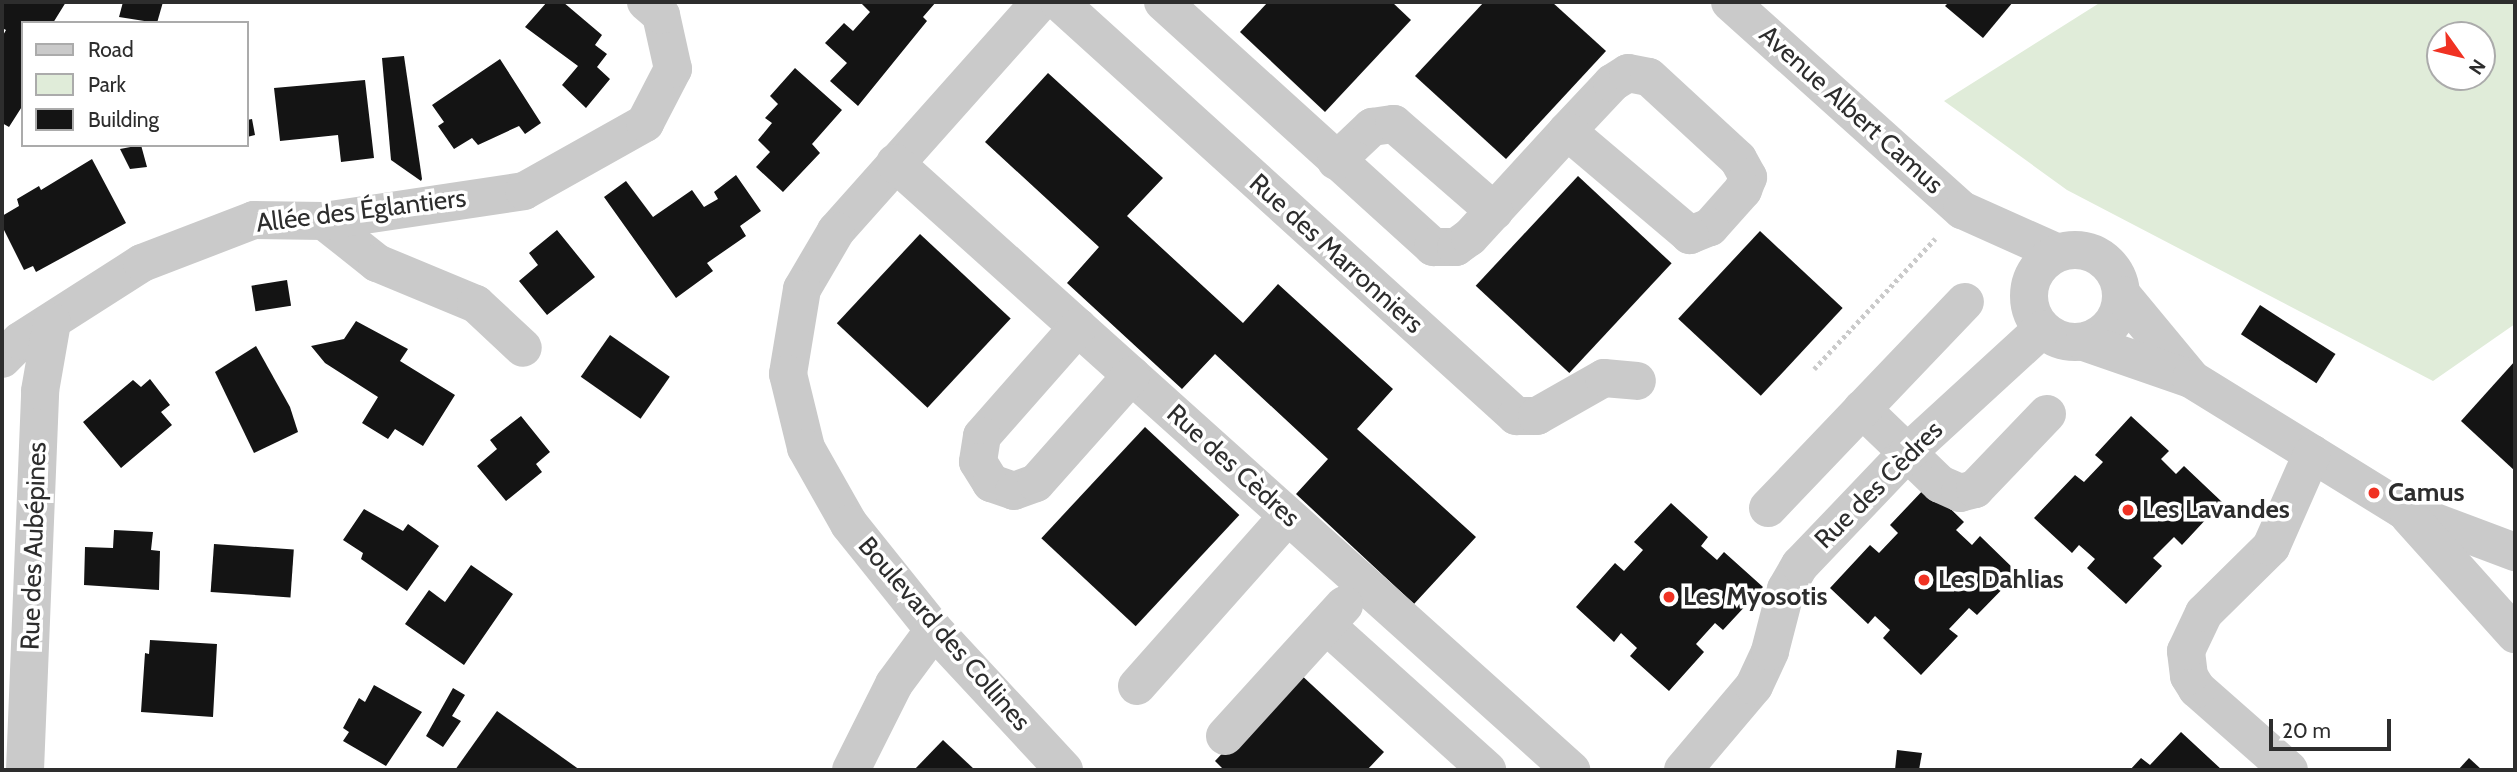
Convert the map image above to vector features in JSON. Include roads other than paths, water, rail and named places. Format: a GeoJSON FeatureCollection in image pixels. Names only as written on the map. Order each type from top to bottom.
{"type":"FeatureCollection","features":[{"type":"Feature","properties":{"kind":"street","name":"Allée des Églantiers"},"geometry":{"type":"LineString","coordinates":[[2,359],[20,341],[142,263],[254,220],[324,221],[524,191],[645,123],[673,69],[660,15],[646,2]]}},
{"type":"Feature","properties":{"kind":"street","name":"Boulevard des Collines"},"geometry":{"type":"LineString","coordinates":[[1040,2],[836,231],[811,271],[796,309],[788,374],[799,430],[831,494],[934,630],[1064,770]]}},
{"type":"Feature","properties":{"kind":"street","name":"Rue des Marronniers"},"geometry":{"type":"LineString","coordinates":[[1059,2],[1516,416],[1530,418],[1546,412],[1604,378],[1637,382]]}},
{"type":"Feature","properties":{"kind":"street","name":"Avenue Albert Camus"},"geometry":{"type":"LineString","coordinates":[[1730,2],[1967,214],[2029,288]]}},
{"type":"Feature","properties":{"kind":"street"},"geometry":{"type":"LineString","coordinates":[[1166,3],[1433,247],[1459,245],[1494,211],[1567,131],[1618,78],[1642,74],[1738,159],[1748,177],[1743,190],[1710,227],[1690,235],[1567,131]]}},
{"type":"Feature","properties":{"kind":"street"},"geometry":{"type":"LineString","coordinates":[[1336,161],[1373,127],[1394,124],[1494,211]]}},
{"type":"Feature","properties":{"kind":"street","name":"Rue des Cèdres"},"geometry":{"type":"LineString","coordinates":[[895,163],[1363,584],[1558,766]]}},
{"type":"Feature","properties":{"kind":"street","name":"Avenue Albert Camus"},"geometry":{"type":"LineString","coordinates":[[1967,214],[2058,253]]}},
{"type":"Feature","properties":{"kind":"street"},"geometry":{"type":"LineString","coordinates":[[324,221],[377,263],[476,304],[523,348]]}},
{"type":"Feature","properties":{"kind":"street"},"geometry":{"type":"LineString","coordinates":[[2191,379],[2122,295],[2113,270],[2093,253],[2058,253],[2039,267],[2029,288],[2030,305],[2042,329],[2066,341],[2084,342],[2191,379],[2403,510],[2515,552]]}},
{"type":"Feature","properties":{"kind":"street"},"geometry":{"type":"LineString","coordinates":[[2084,342],[2104,332],[2117,316],[2122,295]]}},
{"type":"Feature","properties":{"kind":"street"},"geometry":{"type":"LineString","coordinates":[[1768,508],[1965,302]]}},
{"type":"Feature","properties":{"kind":"street","name":"Rue des Aubépines"},"geometry":{"type":"LineString","coordinates":[[25,770],[40,391],[52,323]]}},
{"type":"Feature","properties":{"kind":"street"},"geometry":{"type":"LineString","coordinates":[[1078,327],[982,436],[978,462],[991,482],[1013,491],[1036,483],[1132,375]]}},
{"type":"Feature","properties":{"kind":"street","name":"Rue des Cèdres"},"geometry":{"type":"LineString","coordinates":[[1683,770],[1754,686],[1770,651],[1786,589],[1800,565],[1909,452],[2042,329]]}},
{"type":"Feature","properties":{"kind":"street"},"geometry":{"type":"LineString","coordinates":[[1862,409],[1951,491],[1968,492],[2047,414]]}},
{"type":"Feature","properties":{"kind":"street"},"geometry":{"type":"LineString","coordinates":[[2289,770],[2197,689],[2189,676],[2186,651],[2204,613],[2271,547],[2312,454]]}},
{"type":"Feature","properties":{"kind":"street"},"geometry":{"type":"LineString","coordinates":[[2403,510],[2515,634]]}},
{"type":"Feature","properties":{"kind":"street"},"geometry":{"type":"LineString","coordinates":[[1138,686],[1288,516]]}},
{"type":"Feature","properties":{"kind":"street"},"geometry":{"type":"LineString","coordinates":[[1226,736],[1363,584]]}},
{"type":"Feature","properties":{"kind":"street"},"geometry":{"type":"LineString","coordinates":[[1326,625],[1488,770]]}},
{"type":"Feature","properties":{"kind":"street"},"geometry":{"type":"LineString","coordinates":[[851,770],[894,684],[934,630]]}},
{"type":"Feature","properties":{"kind":"place","name":"Camus"},"geometry":{"type":"Point","coordinates":[2374,493]}},
{"type":"Feature","properties":{"kind":"place","name":"Les Lavandes"},"geometry":{"type":"Point","coordinates":[2128,510]}},
{"type":"Feature","properties":{"kind":"place","name":"Les Dahlias"},"geometry":{"type":"Point","coordinates":[1924,580]}},
{"type":"Feature","properties":{"kind":"place","name":"Les Myosotis"},"geometry":{"type":"Point","coordinates":[1669,597]}}]}
